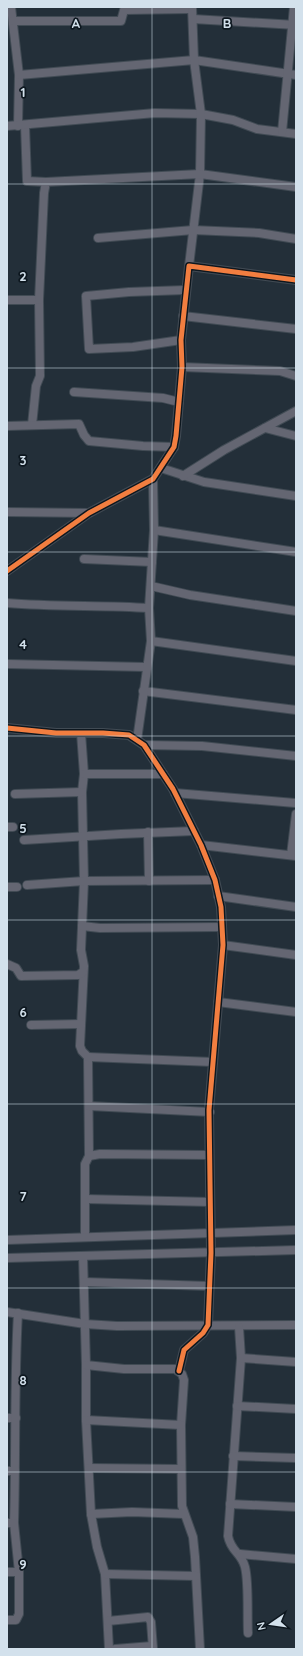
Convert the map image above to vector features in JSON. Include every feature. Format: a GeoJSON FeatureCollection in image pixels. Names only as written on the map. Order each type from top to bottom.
{"type":"FeatureCollection","features":[{"type":"Feature","properties":{"kind":"street"},"geometry":{"type":"LineString","coordinates":[[282,132],[287,74],[294,25],[294,7]]}},
{"type":"Feature","properties":{"kind":"street"},"geometry":{"type":"LineString","coordinates":[[10,8],[13,21],[19,75],[27,182],[200,174],[296,187]]}},
{"type":"Feature","properties":{"kind":"street"},"geometry":{"type":"LineString","coordinates":[[13,21],[121,21],[124,8],[192,8],[194,60],[201,114],[200,174],[185,290],[181,340],[182,367],[176,436],[174,447],[154,480],[154,530],[151,586],[148,608],[151,641],[143,691],[140,742]]}},
{"type":"Feature","properties":{"kind":"street"},"geometry":{"type":"LineString","coordinates":[[193,19],[294,25]]}},
{"type":"Feature","properties":{"kind":"street"},"geometry":{"type":"LineString","coordinates":[[19,75],[194,60],[296,75]]}},
{"type":"Feature","properties":{"kind":"street"},"geometry":{"type":"LineString","coordinates":[[7,126],[155,113],[201,114],[233,120],[257,129],[296,134]]}},
{"type":"Feature","properties":{"kind":"street"},"geometry":{"type":"LineString","coordinates":[[32,425],[35,392],[40,376],[39,300],[41,240],[46,182]]}},
{"type":"Feature","properties":{"kind":"street"},"geometry":{"type":"LineString","coordinates":[[98,238],[193,230],[259,233],[296,238]]}},
{"type":"Feature","properties":{"kind":"street"},"geometry":{"type":"LineString","coordinates":[[189,266],[296,280]]}},
{"type":"Feature","properties":{"kind":"street"},"geometry":{"type":"LineString","coordinates":[[181,340],[133,347],[89,349],[86,296],[129,292],[185,290]]}},
{"type":"Feature","properties":{"kind":"street"},"geometry":{"type":"LineString","coordinates":[[7,300],[39,300]]}},
{"type":"Feature","properties":{"kind":"street"},"geometry":{"type":"LineString","coordinates":[[183,316],[296,329]]}},
{"type":"Feature","properties":{"kind":"street"},"geometry":{"type":"LineString","coordinates":[[182,367],[280,371],[296,376]]}},
{"type":"Feature","properties":{"kind":"street"},"geometry":{"type":"LineString","coordinates":[[74,392],[162,398],[179,402]]}},
{"type":"Feature","properties":{"kind":"street"},"geometry":{"type":"LineString","coordinates":[[183,476],[224,450],[296,411]]}},
{"type":"Feature","properties":{"kind":"street"},"geometry":{"type":"LineString","coordinates":[[7,426],[79,424],[84,435],[89,440],[143,446],[174,447]]}},
{"type":"Feature","properties":{"kind":"street"},"geometry":{"type":"LineString","coordinates":[[265,428],[296,436]]}},
{"type":"Feature","properties":{"kind":"street"},"geometry":{"type":"LineString","coordinates":[[161,468],[204,482],[296,496]]}},
{"type":"Feature","properties":{"kind":"street"},"geometry":{"type":"LineString","coordinates":[[7,570],[88,513],[154,480]]}},
{"type":"Feature","properties":{"kind":"street"},"geometry":{"type":"LineString","coordinates":[[7,512],[88,513]]}},
{"type":"Feature","properties":{"kind":"street"},"geometry":{"type":"LineString","coordinates":[[154,530],[296,552]]}},
{"type":"Feature","properties":{"kind":"street"},"geometry":{"type":"LineString","coordinates":[[84,559],[152,562]]}},
{"type":"Feature","properties":{"kind":"street"},"geometry":{"type":"LineString","coordinates":[[151,586],[190,595],[296,611]]}},
{"type":"Feature","properties":{"kind":"street"},"geometry":{"type":"LineString","coordinates":[[7,602],[50,606],[113,606],[148,608]]}},
{"type":"Feature","properties":{"kind":"street"},"geometry":{"type":"LineString","coordinates":[[151,641],[296,661]]}},
{"type":"Feature","properties":{"kind":"street"},"geometry":{"type":"LineString","coordinates":[[7,664],[146,667]]}},
{"type":"Feature","properties":{"kind":"street"},"geometry":{"type":"LineString","coordinates":[[143,691],[296,710]]}},
{"type":"Feature","properties":{"kind":"street"},"geometry":{"type":"LineString","coordinates":[[7,728],[56,732],[103,732],[129,735],[140,742],[175,793],[201,845],[215,880],[221,907],[223,945],[210,1112],[209,1155],[211,1233],[208,1325],[203,1333],[184,1350],[179,1371],[184,1380],[181,1425],[182,1506],[193,1537],[200,1649]]}},
{"type":"Feature","properties":{"kind":"street"},"geometry":{"type":"LineString","coordinates":[[82,733],[84,774],[82,792],[84,881],[81,950],[84,966],[80,1046],[82,1051],[88,1057],[213,1062]]}},
{"type":"Feature","properties":{"kind":"street"},"geometry":{"type":"LineString","coordinates":[[140,742],[202,746],[296,756]]}},
{"type":"Feature","properties":{"kind":"street"},"geometry":{"type":"LineString","coordinates":[[84,774],[163,774]]}},
{"type":"Feature","properties":{"kind":"street"},"geometry":{"type":"LineString","coordinates":[[14,794],[82,792]]}},
{"type":"Feature","properties":{"kind":"street"},"geometry":{"type":"LineString","coordinates":[[175,793],[296,801],[293,855],[201,845]]}},
{"type":"Feature","properties":{"kind":"street"},"geometry":{"type":"LineString","coordinates":[[24,840],[148,832],[194,831]]}},
{"type":"Feature","properties":{"kind":"street"},"geometry":{"type":"LineString","coordinates":[[148,832],[149,881]]}},
{"type":"Feature","properties":{"kind":"street"},"geometry":{"type":"LineString","coordinates":[[27,885],[84,881],[215,880]]}},
{"type":"Feature","properties":{"kind":"street"},"geometry":{"type":"LineString","coordinates":[[7,887],[17,887]]}},
{"type":"Feature","properties":{"kind":"street"},"geometry":{"type":"LineString","coordinates":[[218,896],[296,907]]}},
{"type":"Feature","properties":{"kind":"street"},"geometry":{"type":"LineString","coordinates":[[82,926],[100,928],[222,928]]}},
{"type":"Feature","properties":{"kind":"street"},"geometry":{"type":"LineString","coordinates":[[223,945],[296,955]]}},
{"type":"Feature","properties":{"kind":"street"},"geometry":{"type":"LineString","coordinates":[[7,964],[16,968],[21,976],[78,975],[83,972]]}},
{"type":"Feature","properties":{"kind":"street"},"geometry":{"type":"LineString","coordinates":[[218,1002],[296,1012]]}},
{"type":"Feature","properties":{"kind":"street"},"geometry":{"type":"LineString","coordinates":[[31,1025],[81,1024]]}},
{"type":"Feature","properties":{"kind":"street"},"geometry":{"type":"LineString","coordinates":[[85,1237],[86,1164],[89,1156],[88,1057]]}},
{"type":"Feature","properties":{"kind":"street"},"geometry":{"type":"LineString","coordinates":[[89,1106],[210,1112]]}},
{"type":"Feature","properties":{"kind":"street"},"geometry":{"type":"LineString","coordinates":[[89,1156],[100,1154],[209,1155]]}},
{"type":"Feature","properties":{"kind":"street"},"geometry":{"type":"LineString","coordinates":[[85,1199],[210,1202]]}},
{"type":"Feature","properties":{"kind":"street"},"geometry":{"type":"LineString","coordinates":[[7,1240],[296,1230]]}},
{"type":"Feature","properties":{"kind":"street"},"geometry":{"type":"LineString","coordinates":[[7,1258],[296,1250]]}},
{"type":"Feature","properties":{"kind":"street"},"geometry":{"type":"LineString","coordinates":[[83,1256],[86,1420],[91,1514],[97,1547],[105,1574],[109,1649]]}},
{"type":"Feature","properties":{"kind":"street"},"geometry":{"type":"LineString","coordinates":[[84,1282],[209,1286]]}},
{"type":"Feature","properties":{"kind":"street"},"geometry":{"type":"LineString","coordinates":[[7,1312],[85,1324],[117,1326],[208,1325],[239,1327],[296,1325]]}},
{"type":"Feature","properties":{"kind":"street"},"geometry":{"type":"LineString","coordinates":[[7,1620],[16,1620],[20,1614],[19,1572],[10,1523],[11,1362],[18,1313]]}},
{"type":"Feature","properties":{"kind":"street"},"geometry":{"type":"LineString","coordinates":[[239,1327],[241,1358],[230,1504],[229,1544],[232,1549],[240,1554],[296,1559]]}},
{"type":"Feature","properties":{"kind":"street"},"geometry":{"type":"LineString","coordinates":[[241,1358],[296,1362]]}},
{"type":"Feature","properties":{"kind":"street"},"geometry":{"type":"LineString","coordinates":[[86,1365],[124,1369],[171,1369],[179,1371]]}},
{"type":"Feature","properties":{"kind":"street"},"geometry":{"type":"LineString","coordinates":[[237,1406],[296,1409]]}},
{"type":"Feature","properties":{"kind":"street"},"geometry":{"type":"LineString","coordinates":[[86,1420],[181,1425]]}},
{"type":"Feature","properties":{"kind":"street"},"geometry":{"type":"LineString","coordinates":[[234,1456],[296,1458]]}},
{"type":"Feature","properties":{"kind":"street"},"geometry":{"type":"LineString","coordinates":[[89,1468],[181,1469]]}},
{"type":"Feature","properties":{"kind":"street"},"geometry":{"type":"LineString","coordinates":[[230,1504],[296,1507]]}},
{"type":"Feature","properties":{"kind":"street"},"geometry":{"type":"LineString","coordinates":[[91,1514],[132,1512],[184,1514]]}},
{"type":"Feature","properties":{"kind":"street"},"geometry":{"type":"LineString","coordinates":[[240,1554],[245,1568],[248,1633]]}},
{"type":"Feature","properties":{"kind":"street"},"geometry":{"type":"LineString","coordinates":[[7,1572],[19,1572]]}},
{"type":"Feature","properties":{"kind":"street"},"geometry":{"type":"LineString","coordinates":[[105,1574],[196,1576]]}},
{"type":"Feature","properties":{"kind":"street"},"geometry":{"type":"LineString","coordinates":[[108,1621],[148,1618],[151,1622],[152,1647],[115,1649]]}},
{"type":"Feature","properties":{"kind":"cycle path"},"geometry":{"type":"LineString","coordinates":[[7,571],[89,513],[153,479],[174,447],[182,367],[181,340],[189,266],[296,280]]}},
{"type":"Feature","properties":{"kind":"cycle path"},"geometry":{"type":"LineString","coordinates":[[7,728],[56,733],[103,733],[129,735],[144,745],[173,789],[201,845],[215,880],[221,907],[223,945],[209,1110],[211,1253],[208,1325],[203,1333],[184,1350],[179,1371]]}}]}
